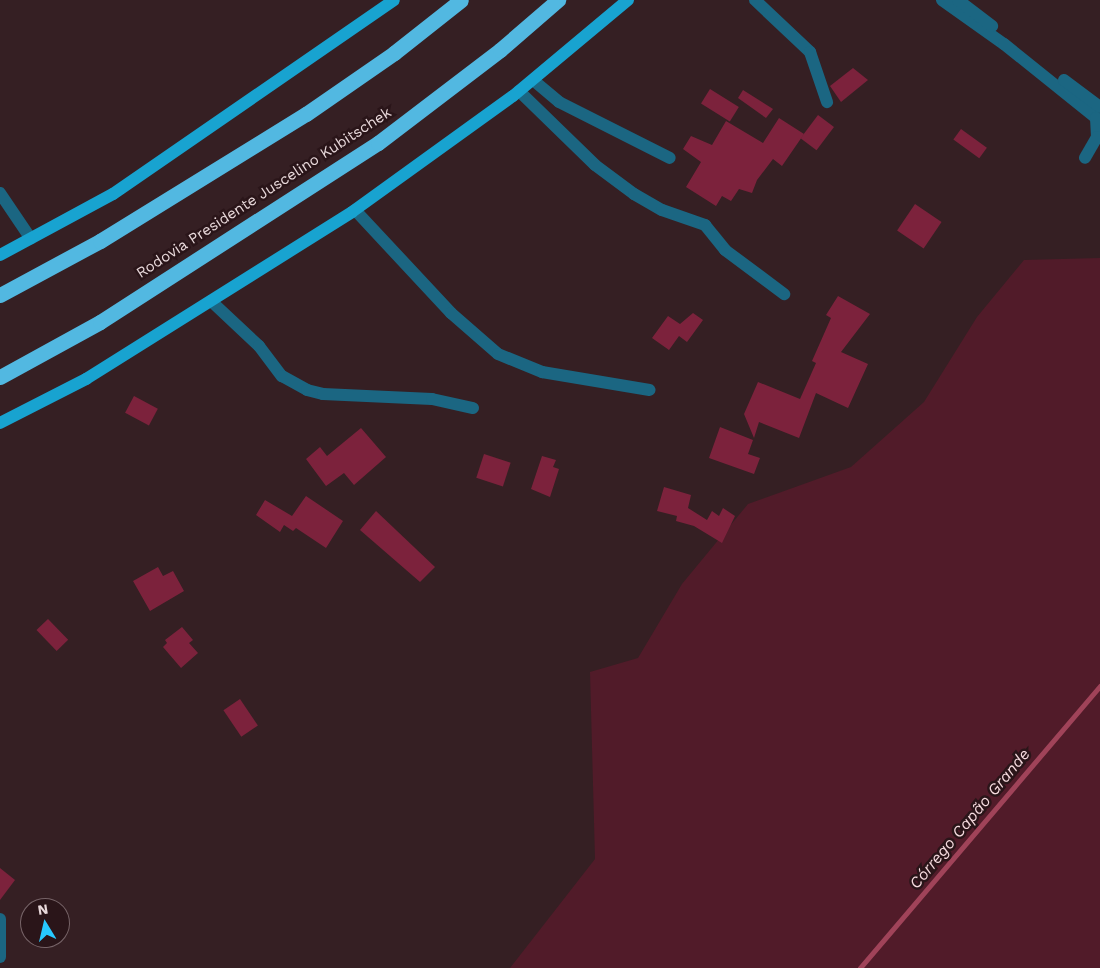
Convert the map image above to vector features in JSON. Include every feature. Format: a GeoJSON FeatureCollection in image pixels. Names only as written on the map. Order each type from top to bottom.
{"type":"FeatureCollection","features":[{"type":"Feature","properties":{"kind":"highway"},"geometry":{"type":"LineString","coordinates":[[0,295],[100,241],[306,114],[394,53],[461,0]]}},
{"type":"Feature","properties":{"kind":"highway","name":"Rodovia Presidente Juscelino Kubitschek"},"geometry":{"type":"LineString","coordinates":[[0,377],[100,322],[378,143],[500,50],[558,0]]}},
{"type":"Feature","properties":{"kind":"main road"},"geometry":{"type":"LineString","coordinates":[[0,255],[112,194],[394,0]]}},
{"type":"Feature","properties":{"kind":"main road"},"geometry":{"type":"LineString","coordinates":[[0,424],[86,379],[355,210],[519,91],[628,0]]}},
{"type":"Feature","properties":{"kind":"street"},"geometry":{"type":"LineString","coordinates":[[755,0],[810,52],[827,102]]}},
{"type":"Feature","properties":{"kind":"street"},"geometry":{"type":"LineString","coordinates":[[942,0],[1004,44],[1096,118],[1097,137],[1085,158]]}},
{"type":"Feature","properties":{"kind":"street"},"geometry":{"type":"LineString","coordinates":[[958,0],[1100,107]]}},
{"type":"Feature","properties":{"kind":"street"},"geometry":{"type":"LineString","coordinates":[[533,80],[559,102],[670,158]]}},
{"type":"Feature","properties":{"kind":"street"},"geometry":{"type":"LineString","coordinates":[[519,91],[595,165],[634,194],[662,210],[705,225],[725,250],[784,294]]}},
{"type":"Feature","properties":{"kind":"street"},"geometry":{"type":"LineString","coordinates":[[0,193],[31,239]]}},
{"type":"Feature","properties":{"kind":"street"},"geometry":{"type":"LineString","coordinates":[[355,210],[451,313],[498,354],[542,372],[649,390]]}},
{"type":"Feature","properties":{"kind":"street"},"geometry":{"type":"LineString","coordinates":[[211,301],[259,346],[282,376],[307,390],[323,394],[432,399],[473,408]]}},
{"type":"Feature","properties":{"kind":"street"},"geometry":{"type":"LineString","coordinates":[[0,919],[0,956]]}},
{"type":"Feature","properties":{"kind":"shaded area"},"geometry":{"type":"Polygon","coordinates":[[[1100,258],[1100,968],[510,968],[595,859],[590,672],[638,658],[682,584],[748,504],[851,467],[924,402],[977,317],[1024,260],[1100,258]]]}},
{"type":"Feature","properties":{"kind":"building"},"geometry":{"type":"Polygon","coordinates":[[[853,68],[868,80],[841,102],[830,86],[853,68]]]}},
{"type":"Feature","properties":{"kind":"building"},"geometry":{"type":"Polygon","coordinates":[[[710,89],[739,107],[730,121],[701,103],[710,89]]]}},
{"type":"Feature","properties":{"kind":"building"},"geometry":{"type":"Polygon","coordinates":[[[743,90],[773,109],[766,118],[738,98],[743,90]]]}},
{"type":"Feature","properties":{"kind":"building"},"geometry":{"type":"Polygon","coordinates":[[[818,115],[834,127],[817,150],[801,138],[818,115]]]}},
{"type":"Feature","properties":{"kind":"building"},"geometry":{"type":"Polygon","coordinates":[[[779,118],[804,134],[782,166],[773,159],[757,180],[752,193],[739,189],[731,201],[722,196],[716,206],[686,187],[701,162],[683,149],[691,136],[712,145],[726,121],[763,143],[779,118]]]}},
{"type":"Feature","properties":{"kind":"building"},"geometry":{"type":"Polygon","coordinates":[[[961,129],[987,148],[979,158],[953,140],[961,129]]]}},
{"type":"Feature","properties":{"kind":"building"},"geometry":{"type":"Polygon","coordinates":[[[915,204],[942,222],[924,248],[897,231],[915,204]]]}},
{"type":"Feature","properties":{"kind":"building"},"geometry":{"type":"Polygon","coordinates":[[[838,296],[870,314],[841,352],[868,364],[848,408],[816,393],[799,438],[759,422],[754,438],[744,414],[758,382],[800,399],[816,363],[812,361],[831,318],[826,315],[838,296]]]}},
{"type":"Feature","properties":{"kind":"building"},"geometry":{"type":"Polygon","coordinates":[[[693,313],[703,320],[687,342],[679,336],[669,350],[652,338],[668,316],[680,324],[693,313]]]}},
{"type":"Feature","properties":{"kind":"building"},"geometry":{"type":"Polygon","coordinates":[[[134,396],[158,409],[149,425],[125,413],[134,396]]]}},
{"type":"Feature","properties":{"kind":"building"},"geometry":{"type":"Polygon","coordinates":[[[720,427],[753,440],[748,454],[760,458],[754,474],[709,458],[720,427]]]}},
{"type":"Feature","properties":{"kind":"building"},"geometry":{"type":"Polygon","coordinates":[[[361,428],[386,457],[354,485],[344,473],[326,486],[306,459],[320,447],[327,456],[361,428]]]}},
{"type":"Feature","properties":{"kind":"building"},"geometry":{"type":"Polygon","coordinates":[[[484,454],[511,463],[503,486],[476,478],[484,454]]]}},
{"type":"Feature","properties":{"kind":"building"},"geometry":{"type":"Polygon","coordinates":[[[542,456],[556,460],[553,467],[559,469],[550,497],[531,489],[542,456]]]}},
{"type":"Feature","properties":{"kind":"building"},"geometry":{"type":"Polygon","coordinates":[[[664,487],[691,495],[688,508],[707,520],[712,511],[719,516],[723,508],[735,516],[722,543],[694,526],[676,521],[677,516],[657,511],[664,487]]]}},
{"type":"Feature","properties":{"kind":"building"},"geometry":{"type":"Polygon","coordinates":[[[306,496],[343,521],[326,548],[296,528],[293,531],[284,525],[280,532],[256,515],[265,500],[292,516],[306,496]]]}},
{"type":"Feature","properties":{"kind":"building"},"geometry":{"type":"Polygon","coordinates":[[[376,511],[435,567],[420,582],[360,530],[376,511]]]}},
{"type":"Feature","properties":{"kind":"building"},"geometry":{"type":"Polygon","coordinates":[[[158,567],[163,576],[173,571],[184,591],[150,611],[133,581],[158,567]]]}},
{"type":"Feature","properties":{"kind":"building"},"geometry":{"type":"Polygon","coordinates":[[[48,619],[68,640],[57,651],[36,630],[48,619]]]}},
{"type":"Feature","properties":{"kind":"building"},"geometry":{"type":"Polygon","coordinates":[[[182,627],[193,640],[189,643],[198,653],[181,668],[163,647],[167,643],[165,640],[182,627]]]}},
{"type":"Feature","properties":{"kind":"building"},"geometry":{"type":"Polygon","coordinates":[[[240,699],[258,726],[241,737],[223,710],[240,699]]]}},
{"type":"Feature","properties":{"kind":"building"},"geometry":{"type":"Polygon","coordinates":[[[0,868],[15,880],[0,900],[0,868]]]}},
{"type":"Feature","properties":{"kind":"waterway","name":"Córrego Capão Grande"},"geometry":{"type":"LineString","coordinates":[[860,968],[1100,686]]}}]}
